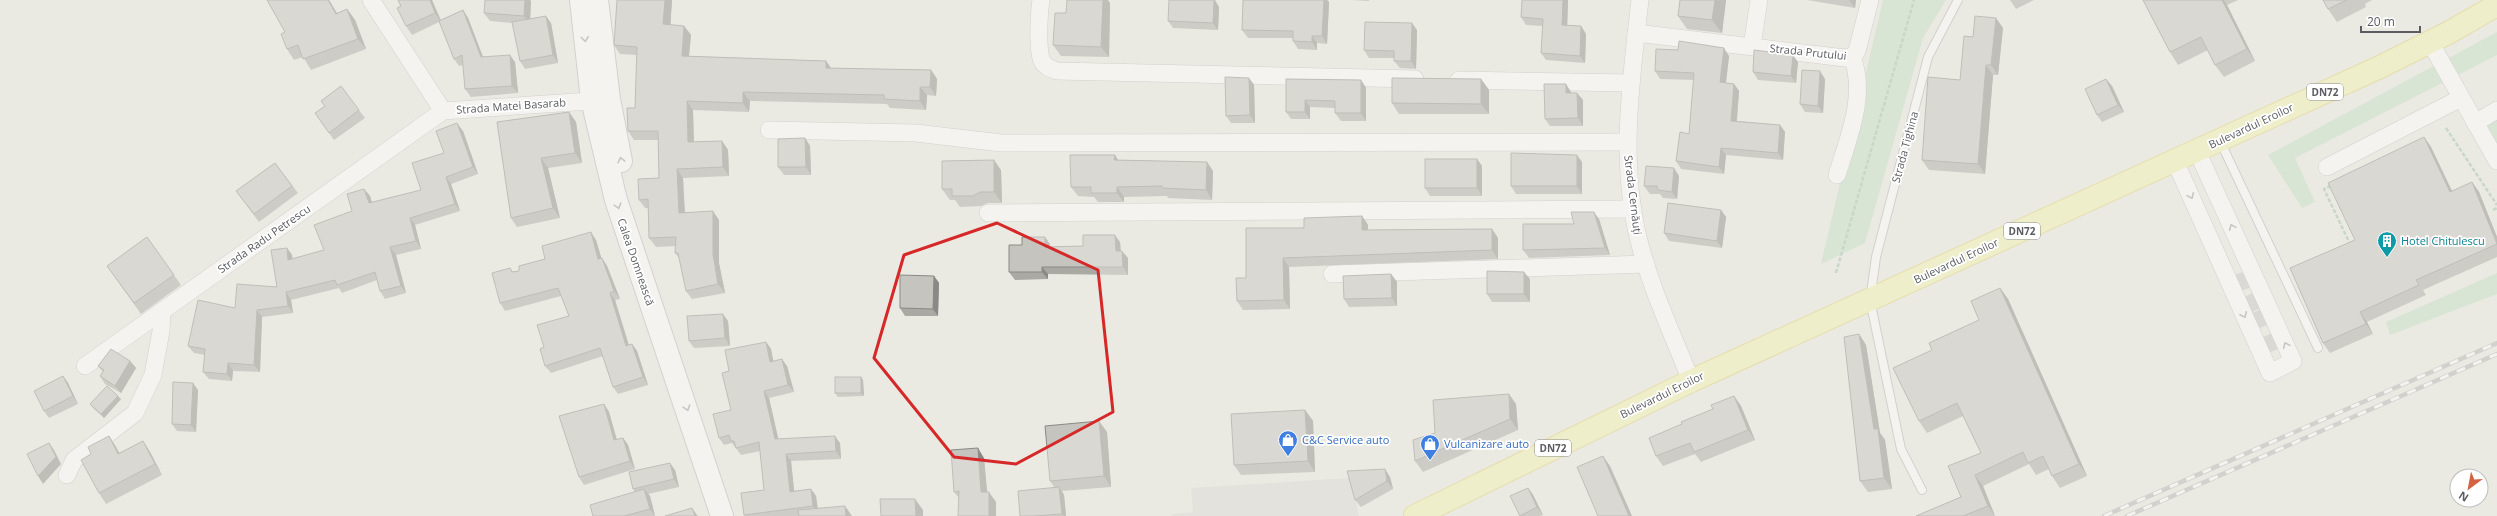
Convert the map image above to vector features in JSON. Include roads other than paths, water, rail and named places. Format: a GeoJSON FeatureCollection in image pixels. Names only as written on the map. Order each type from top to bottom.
{"type":"FeatureCollection","features":[{"type":"Feature","properties":{"kind":"main road","name":"Calea Domnească"},"geometry":{"type":"LineString","coordinates":[[581,0],[601,100],[630,198],[738,516]]}},
{"type":"Feature","properties":{"kind":"main road","name":"Calea Domnească"},"geometry":{"type":"LineString","coordinates":[[597,0],[605,160],[630,245],[722,516]]}},
{"type":"Feature","properties":{"kind":"main road","name":"Bulevardul Eroilor"},"geometry":{"type":"LineString","coordinates":[[1415,516],[1691,381],[2197,151],[2430,42],[2497,5]]}},
{"type":"Feature","properties":{"kind":"street","name":"Strada Matei Basarab"},"geometry":{"type":"LineString","coordinates":[[371,0],[443,111],[601,100]]}},
{"type":"Feature","properties":{"kind":"street"},"geometry":{"type":"LineString","coordinates":[[1041,0],[1040,51],[1042,61],[1048,68],[1057,71],[1631,83]]}},
{"type":"Feature","properties":{"kind":"street","name":"Strada Cernăuți"},"geometry":{"type":"LineString","coordinates":[[1640,0],[1631,83],[1627,142],[1633,209],[1646,264],[1691,381]]}},
{"type":"Feature","properties":{"kind":"street"},"geometry":{"type":"LineString","coordinates":[[1752,46],[1759,0]]}},
{"type":"Feature","properties":{"kind":"street","name":"Strada Prutului"},"geometry":{"type":"LineString","coordinates":[[1636,33],[1845,58],[1852,57],[1859,47],[1870,0]]}},
{"type":"Feature","properties":{"kind":"street"},"geometry":{"type":"LineString","coordinates":[[2430,42],[2497,161]]}},
{"type":"Feature","properties":{"kind":"street"},"geometry":{"type":"LineString","coordinates":[[1837,175],[1855,109],[1858,87],[1856,69],[1852,57]]}},
{"type":"Feature","properties":{"kind":"street"},"geometry":{"type":"LineString","coordinates":[[2327,167],[2461,98]]}},
{"type":"Feature","properties":{"kind":"street"},"geometry":{"type":"LineString","coordinates":[[2475,123],[2497,110]]}},
{"type":"Feature","properties":{"kind":"street","name":"Strada Radu Petrescu"},"geometry":{"type":"LineString","coordinates":[[85,366],[443,111]]}},
{"type":"Feature","properties":{"kind":"street"},"geometry":{"type":"LineString","coordinates":[[769,130],[916,133],[1001,143],[1627,142]]}},
{"type":"Feature","properties":{"kind":"street"},"geometry":{"type":"LineString","coordinates":[[2175,161],[2270,373],[2293,361],[2197,151]]}},
{"type":"Feature","properties":{"kind":"street"},"geometry":{"type":"LineString","coordinates":[[988,213],[1633,209]]}},
{"type":"Feature","properties":{"kind":"street"},"geometry":{"type":"LineString","coordinates":[[1332,274],[1646,264]]}},
{"type":"Feature","properties":{"kind":"street"},"geometry":{"type":"LineString","coordinates":[[67,475],[74,460],[135,413],[153,375],[161,331],[162,311]]}},
{"type":"Feature","properties":{"kind":"lane","name":"Strada Tighina"},"geometry":{"type":"LineString","coordinates":[[1922,490],[1901,449],[1870,300],[1876,257],[1928,57],[1958,0]]}},
{"type":"Feature","properties":{"kind":"lane"},"geometry":{"type":"LineString","coordinates":[[2220,140],[2318,348]]}},
{"type":"Feature","properties":{"kind":"tunnel"},"geometry":{"type":"LineString","coordinates":[[2231,285],[2255,277]]}},
{"type":"Feature","properties":{"kind":"tunnel"},"geometry":{"type":"LineString","coordinates":[[2241,308],[2264,297]]}},
{"type":"Feature","properties":{"kind":"tunnel"},"geometry":{"type":"LineString","coordinates":[[2248,324],[2271,314]]}},
{"type":"Feature","properties":{"kind":"tunnel"},"geometry":{"type":"LineString","coordinates":[[2259,348],[2282,338]]}},
{"type":"Feature","properties":{"kind":"railway"},"geometry":{"type":"LineString","coordinates":[[2104,516],[2497,343]]}},
{"type":"Feature","properties":{"kind":"railway"},"geometry":{"type":"LineString","coordinates":[[2127,516],[2497,354]]}},
{"type":"Feature","properties":{"kind":"place","name":"Hotel Chitulescu"},"geometry":{"type":"Point","coordinates":[2387,258]}},
{"type":"Feature","properties":{"kind":"place","name":"C&C Service auto"},"geometry":{"type":"Point","coordinates":[1288,457]}},
{"type":"Feature","properties":{"kind":"place","name":"Vulcanizare auto"},"geometry":{"type":"Point","coordinates":[1430,461]}}]}
